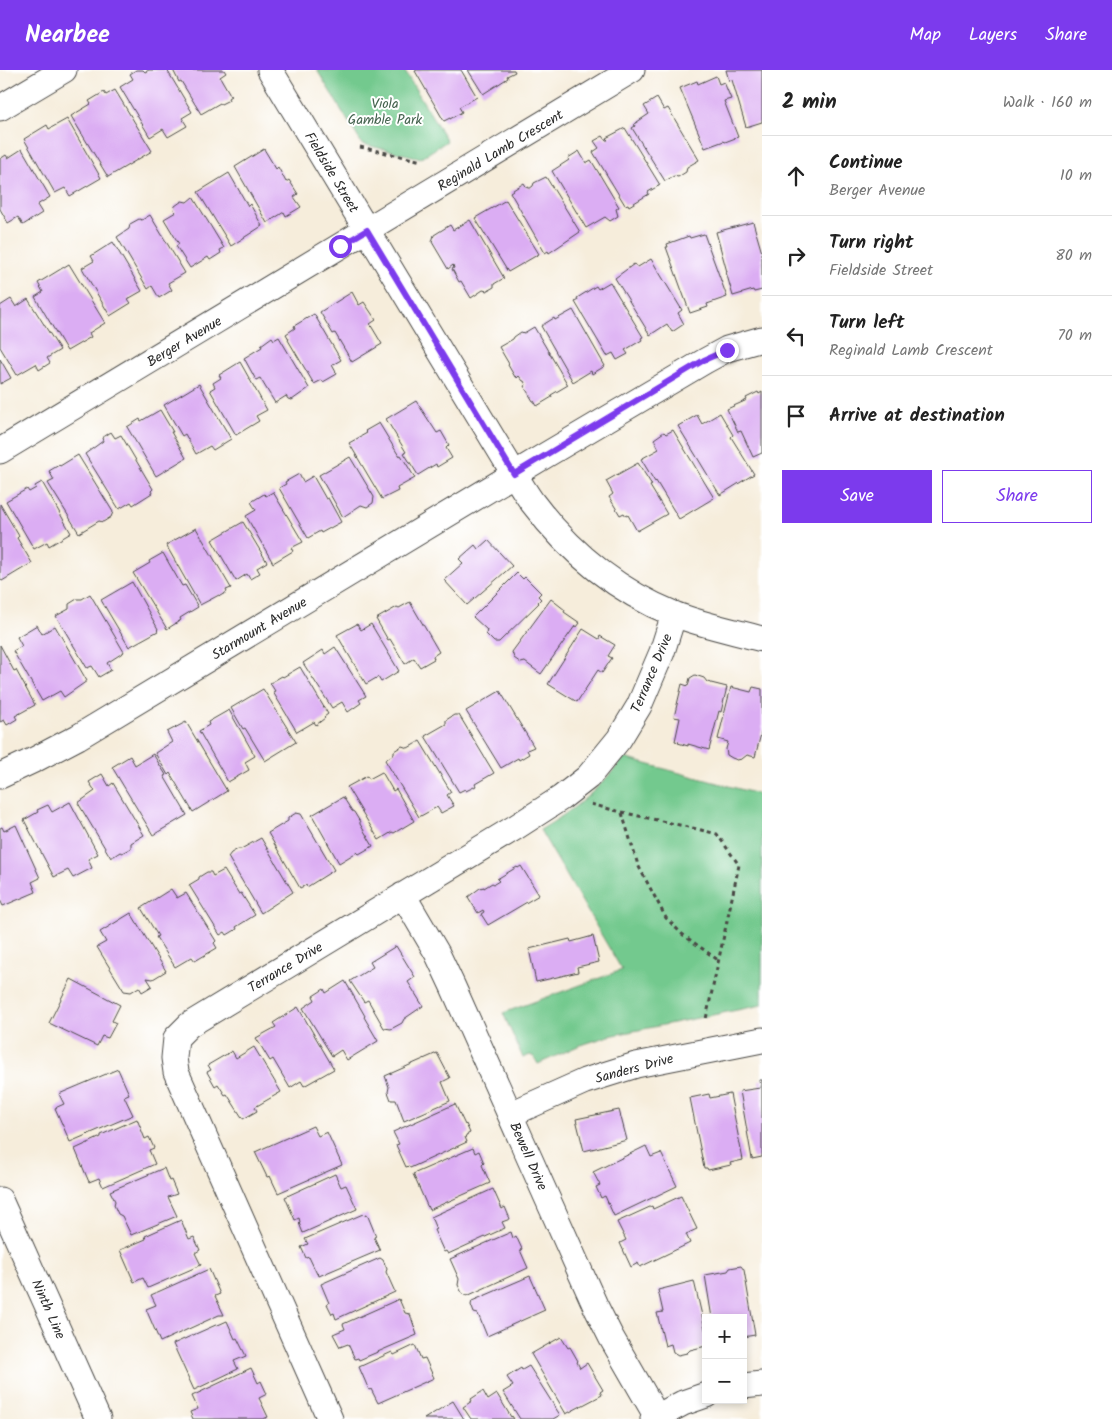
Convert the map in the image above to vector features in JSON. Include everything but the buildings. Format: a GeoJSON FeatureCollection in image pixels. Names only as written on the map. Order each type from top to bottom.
{"type":"FeatureCollection","features":[{"type":"Feature","properties":{"kind":"street"},"geometry":{"type":"LineString","coordinates":[[0,108],[64,70]]}},
{"type":"Feature","properties":{"kind":"street","name":"Fieldside Street"},"geometry":{"type":"LineString","coordinates":[[270,70],[514,474],[545,519],[578,553],[630,592],[674,614],[762,639]]}},
{"type":"Feature","properties":{"kind":"street","name":"Reginald Lamb Crescent"},"geometry":{"type":"LineString","coordinates":[[367,230],[632,70]]}},
{"type":"Feature","properties":{"kind":"street","name":"Berger Avenue"},"geometry":{"type":"LineString","coordinates":[[0,451],[367,230]]}},
{"type":"Feature","properties":{"kind":"street"},"geometry":{"type":"LineString","coordinates":[[514,474],[704,360],[727,350],[762,339]]}},
{"type":"Feature","properties":{"kind":"street","name":"Starmount Avenue"},"geometry":{"type":"LineString","coordinates":[[0,776],[78,737],[514,474]]}},
{"type":"Feature","properties":{"kind":"street","name":"Terrance Drive"},"geometry":{"type":"LineString","coordinates":[[330,1419],[176,1072],[174,1058],[176,1038],[189,1025],[516,827],[561,798],[588,777],[619,739],[639,706],[662,652],[674,614]]}},
{"type":"Feature","properties":{"kind":"street","name":"Bewell Drive"},"geometry":{"type":"LineString","coordinates":[[403,896],[437,953],[511,1114],[595,1305],[655,1418]]}},
{"type":"Feature","properties":{"kind":"street","name":"Sanders Drive"},"geometry":{"type":"LineString","coordinates":[[511,1114],[585,1081],[636,1065],[762,1040]]}},
{"type":"Feature","properties":{"kind":"street","name":"Ninth Line"},"geometry":{"type":"LineString","coordinates":[[0,1200],[98,1419]]}},
{"type":"Feature","properties":{"kind":"street"},"geometry":{"type":"LineString","coordinates":[[747,1386],[762,1384]]}},
{"type":"Feature","properties":{"kind":"street"},"geometry":{"type":"LineString","coordinates":[[655,1418],[683,1403],[702,1396]]}},
{"type":"Feature","properties":{"kind":"path"},"geometry":{"type":"LineString","coordinates":[[360,146],[422,161]]}},
{"type":"Feature","properties":{"kind":"path"},"geometry":{"type":"LineString","coordinates":[[586,803],[717,834],[739,865],[706,1019]]}},
{"type":"Feature","properties":{"kind":"path"},"geometry":{"type":"LineString","coordinates":[[622,813],[638,865],[666,918],[682,934],[718,960]]}},
{"type":"Feature","properties":{"kind":"green space","name":"Viola Gamble Park"},"geometry":{"type":"Polygon","coordinates":[[[317,70],[404,70],[447,141],[421,158],[362,144],[317,70]]]}},
{"type":"Feature","properties":{"kind":"green space"},"geometry":{"type":"Polygon","coordinates":[[[624,758],[762,795],[762,1005],[609,1036],[578,1046],[538,1064],[534,1057],[530,1055],[523,1058],[503,1013],[622,970],[540,830],[564,815],[585,798],[605,780],[624,758]]]}},
{"type":"Feature","properties":{"kind":"route"},"geometry":{"type":"LineString","coordinates":[[340,246],[367,230],[514,474],[704,360],[727,350]]}}]}
